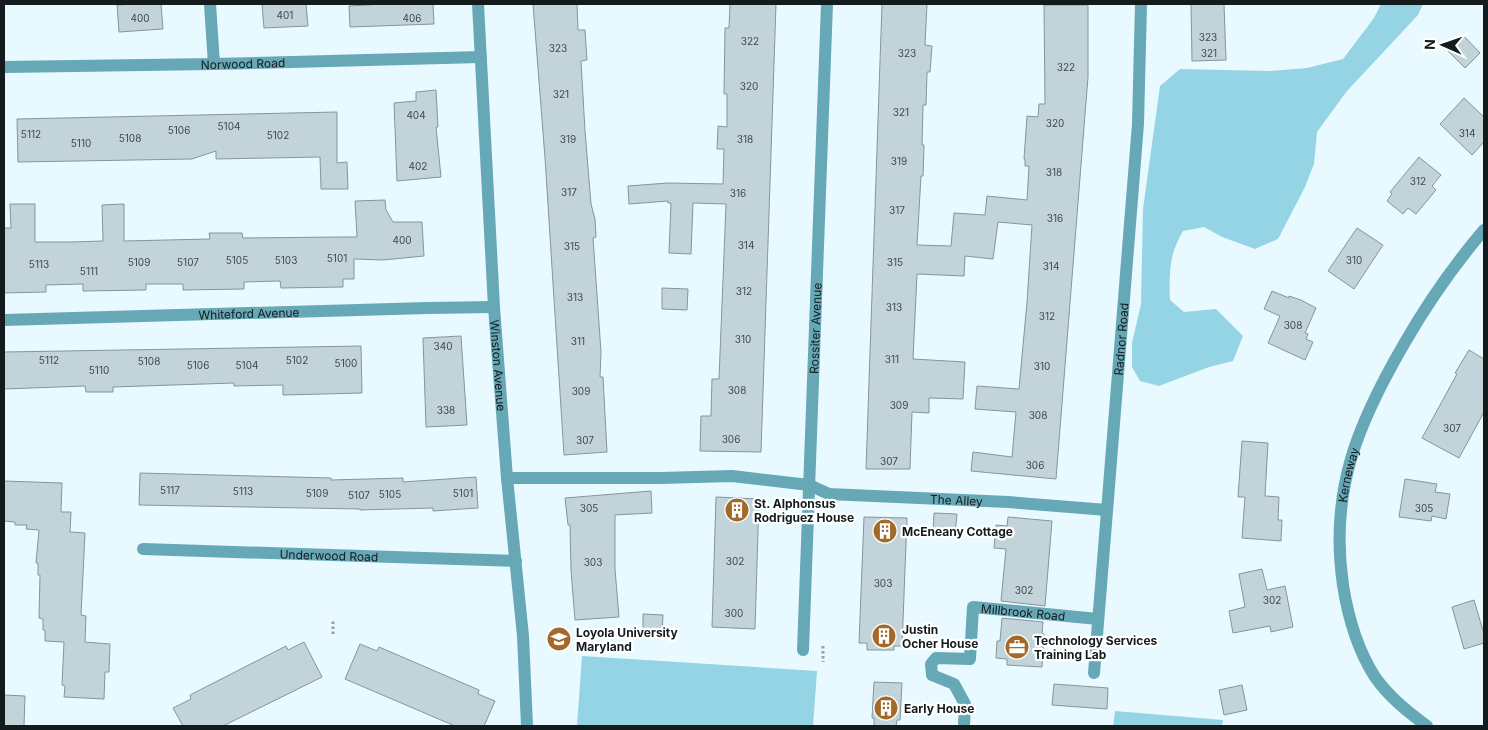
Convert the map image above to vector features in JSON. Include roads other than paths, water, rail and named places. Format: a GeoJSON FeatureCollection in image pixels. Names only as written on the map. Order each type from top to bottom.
{"type":"FeatureCollection","features":[{"type":"Feature","properties":{"kind":"street"},"geometry":{"type":"LineString","coordinates":[[210,4],[214,64]]}},
{"type":"Feature","properties":{"kind":"street","name":"Winston Avenue"},"geometry":{"type":"LineString","coordinates":[[478,4],[494,307],[507,478],[523,636],[527,726]]}},
{"type":"Feature","properties":{"kind":"street","name":"Rossiter Avenue"},"geometry":{"type":"LineString","coordinates":[[803,650],[827,4]]}},
{"type":"Feature","properties":{"kind":"street","name":"Radnor Road"},"geometry":{"type":"LineString","coordinates":[[1094,673],[1138,124],[1141,4]]}},
{"type":"Feature","properties":{"kind":"street","name":"Norwood Road"},"geometry":{"type":"LineString","coordinates":[[4,67],[481,57]]}},
{"type":"Feature","properties":{"kind":"street","name":"Kerneway"},"geometry":{"type":"LineString","coordinates":[[1427,726],[1413,722],[1375,677],[1362,654],[1352,628],[1340,568],[1341,504],[1347,471],[1356,439],[1381,384],[1414,327],[1448,276],[1484,230]]}},
{"type":"Feature","properties":{"kind":"street","name":"Whiteford Avenue"},"geometry":{"type":"LineString","coordinates":[[4,320],[494,307]]}},
{"type":"Feature","properties":{"kind":"street","name":"The Alley"},"geometry":{"type":"LineString","coordinates":[[507,478],[732,476],[809,485],[828,494],[1008,502],[1107,510]]}},
{"type":"Feature","properties":{"kind":"street","name":"Underwood Road"},"geometry":{"type":"LineString","coordinates":[[143,549],[516,561]]}},
{"type":"Feature","properties":{"kind":"street","name":"Millbrook Road"},"geometry":{"type":"LineString","coordinates":[[964,726],[965,704],[954,684],[932,675],[930,664],[936,658],[970,659],[973,607],[1098,619]]}},
{"type":"Feature","properties":{"kind":"place","name":"St. Alphonsus Rodriguez House"},"geometry":{"type":"Point","coordinates":[737,510]}},
{"type":"Feature","properties":{"kind":"place","name":"McEneany Cottage"},"geometry":{"type":"Point","coordinates":[885,531]}},
{"type":"Feature","properties":{"kind":"place","name":"Justin Ocher House"},"geometry":{"type":"Point","coordinates":[884,636]}},
{"type":"Feature","properties":{"kind":"place","name":"Loyola University Maryland"},"geometry":{"type":"Point","coordinates":[559,639]}},
{"type":"Feature","properties":{"kind":"place","name":"Technology Services Training Lab"},"geometry":{"type":"Point","coordinates":[1017,647]}},
{"type":"Feature","properties":{"kind":"place","name":"Early House"},"geometry":{"type":"Point","coordinates":[886,708]}}]}
